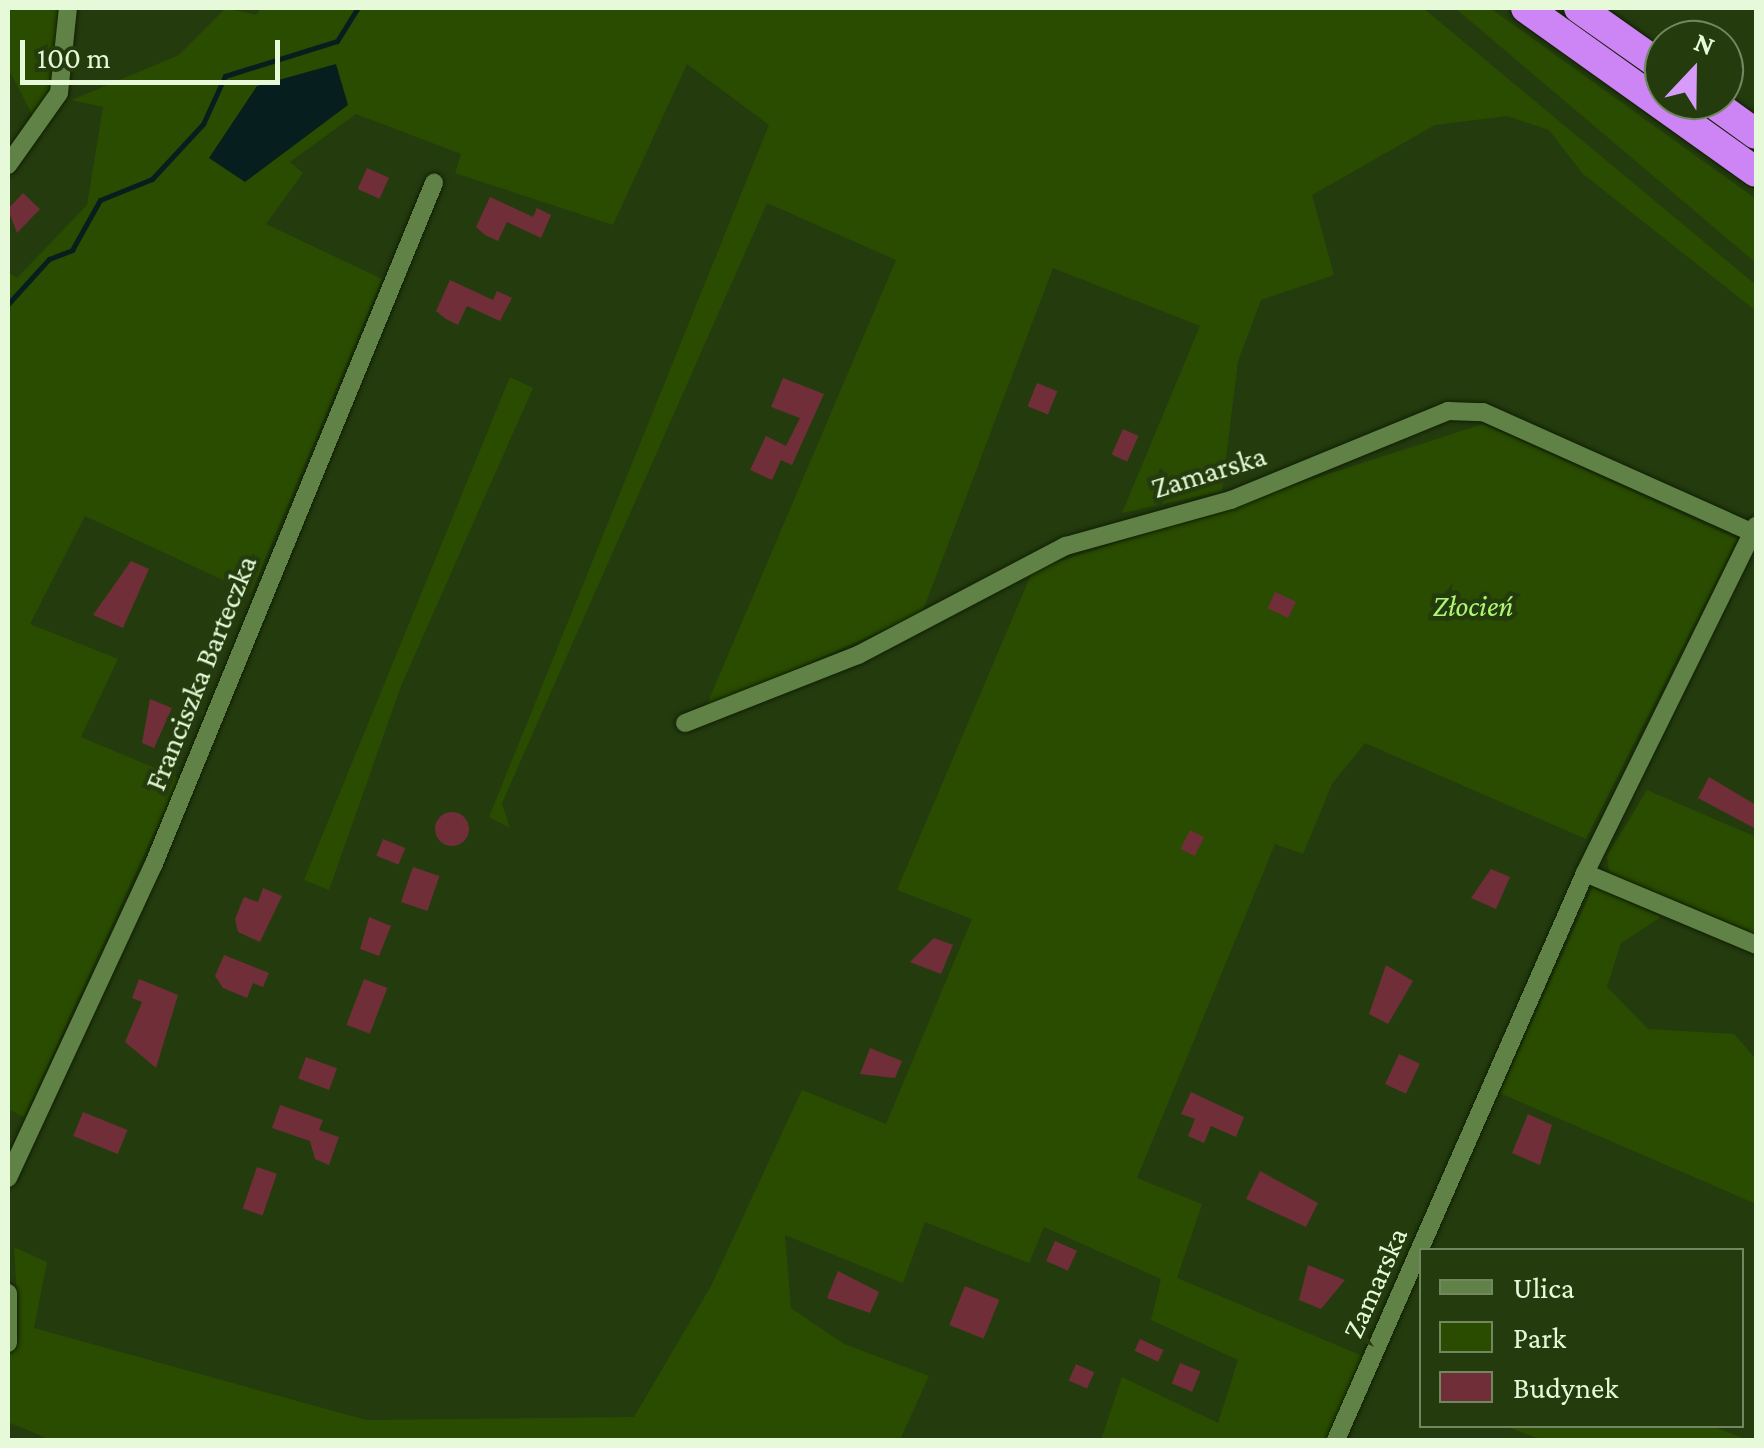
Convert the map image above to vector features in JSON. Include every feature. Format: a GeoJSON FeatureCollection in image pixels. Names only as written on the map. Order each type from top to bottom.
{"type":"FeatureCollection","features":[{"type":"Feature","properties":{"kind":"highway"},"geometry":{"type":"LineString","coordinates":[[1526,8],[1756,172]]}},
{"type":"Feature","properties":{"kind":"highway"},"geometry":{"type":"LineString","coordinates":[[1579,8],[1644,54]]}},
{"type":"Feature","properties":{"kind":"street"},"geometry":{"type":"LineString","coordinates":[[8,166],[59,93],[68,8]]}},
{"type":"Feature","properties":{"kind":"street","name":"Franciszka Barteczka"},"geometry":{"type":"LineString","coordinates":[[8,1178],[152,866],[434,183]]}},
{"type":"Feature","properties":{"kind":"street","name":"Zamarska"},"geometry":{"type":"LineString","coordinates":[[685,722],[858,655],[1066,546],[1231,500],[1448,411],[1483,412],[1755,529],[1585,873],[1420,1248]]}},
{"type":"Feature","properties":{"kind":"street"},"geometry":{"type":"LineString","coordinates":[[1585,873],[1756,945]]}},
{"type":"Feature","properties":{"kind":"street","name":"Zamarska"},"geometry":{"type":"LineString","coordinates":[[1336,1440],[1419,1251]]}},
{"type":"Feature","properties":{"kind":"street"},"geometry":{"type":"LineString","coordinates":[[8,1292],[8,1343]]}},
{"type":"Feature","properties":{"kind":"green space"},"geometry":{"type":"Polygon","coordinates":[[[8,8],[61,8],[50,97],[37,124],[9,70],[8,8]]]}},
{"type":"Feature","properties":{"kind":"green space"},"geometry":{"type":"Polygon","coordinates":[[[226,8],[256,15],[262,8],[1423,8],[1756,285],[1756,311],[1583,174],[1549,130],[1507,116],[1435,125],[1312,195],[1334,275],[1261,300],[1238,361],[1222,491],[1122,513],[1200,326],[1053,268],[922,613],[705,709],[896,260],[767,203],[502,803],[510,828],[489,817],[769,125],[687,64],[613,225],[455,173],[461,154],[356,114],[290,162],[303,173],[266,224],[382,279],[251,593],[85,516],[30,624],[118,659],[81,737],[179,778],[24,1117],[8,1109],[8,272],[17,278],[87,205],[103,107],[72,100],[179,55],[226,8]]]}},
{"type":"Feature","properties":{"kind":"green space"},"geometry":{"type":"Polygon","coordinates":[[[1455,8],[1490,8],[1756,199],[1756,263],[1455,8]]]}},
{"type":"Feature","properties":{"kind":"green space"},"geometry":{"type":"Polygon","coordinates":[[[510,377],[533,388],[401,686],[329,890],[304,880],[510,377]]]}},
{"type":"Feature","properties":{"kind":"green space","name":"Złocień"},"geometry":{"type":"Polygon","coordinates":[[[1483,424],[1737,539],[1586,839],[1365,743],[1332,784],[1303,854],[1275,844],[1137,1178],[1202,1204],[1177,1278],[1365,1357],[1328,1440],[1101,1440],[1122,1377],[1218,1423],[1238,1360],[1151,1320],[1161,1279],[1044,1227],[1029,1263],[925,1222],[903,1283],[785,1235],[791,1308],[844,1344],[929,1376],[900,1440],[51,1440],[8,1422],[8,1358],[19,1332],[14,1247],[47,1262],[34,1328],[366,1420],[634,1417],[711,1286],[802,1090],[886,1124],[972,919],[897,890],[1033,570],[1483,424]]]}},
{"type":"Feature","properties":{"kind":"green space"},"geometry":{"type":"Polygon","coordinates":[[[1647,790],[1756,837],[1756,934],[1609,873],[1607,856],[1647,790]]]}},
{"type":"Feature","properties":{"kind":"green space"},"geometry":{"type":"Polygon","coordinates":[[[1593,887],[1661,917],[1621,943],[1607,987],[1648,1029],[1734,1034],[1756,1059],[1756,1204],[1500,1093],[1593,887]]]}},
{"type":"Feature","properties":{"kind":"green space"},"geometry":{"type":"Polygon","coordinates":[[[1510,1428],[1717,1428],[1748,1440],[1543,1440],[1510,1428]]]}},
{"type":"Feature","properties":{"kind":"water"},"geometry":{"type":"Polygon","coordinates":[[[336,64],[348,105],[245,182],[209,158],[257,86],[336,64]]]}},
{"type":"Feature","properties":{"kind":"building"},"geometry":{"type":"Polygon","coordinates":[[[367,168],[389,178],[380,199],[358,189],[367,168]]]}},
{"type":"Feature","properties":{"kind":"building"},"geometry":{"type":"Polygon","coordinates":[[[23,193],[40,209],[17,233],[8,209],[23,193]]]}},
{"type":"Feature","properties":{"kind":"building"},"geometry":{"type":"Polygon","coordinates":[[[490,197],[533,217],[537,208],[551,215],[541,238],[507,222],[498,241],[485,235],[476,227],[490,197]]]}},
{"type":"Feature","properties":{"kind":"building"},"geometry":{"type":"Polygon","coordinates":[[[450,280],[493,300],[497,291],[512,298],[500,321],[467,306],[458,325],[436,311],[450,280]]]}},
{"type":"Feature","properties":{"kind":"building"},"geometry":{"type":"Polygon","coordinates":[[[783,378],[824,394],[792,465],[781,460],[772,480],[750,470],[766,436],[786,446],[800,418],[771,407],[783,378]]]}},
{"type":"Feature","properties":{"kind":"building"},"geometry":{"type":"Polygon","coordinates":[[[1037,383],[1057,391],[1048,414],[1028,406],[1037,383]]]}},
{"type":"Feature","properties":{"kind":"building"},"geometry":{"type":"Polygon","coordinates":[[[1123,429],[1139,436],[1127,461],[1112,455],[1123,429]]]}},
{"type":"Feature","properties":{"kind":"building"},"geometry":{"type":"Polygon","coordinates":[[[131,561],[149,569],[123,628],[93,615],[131,561]]]}},
{"type":"Feature","properties":{"kind":"building"},"geometry":{"type":"Polygon","coordinates":[[[1275,592],[1296,602],[1288,618],[1267,608],[1275,592]]]}},
{"type":"Feature","properties":{"kind":"building"},"geometry":{"type":"Polygon","coordinates":[[[150,699],[172,708],[154,748],[142,743],[150,699]]]}},
{"type":"Feature","properties":{"kind":"building"},"geometry":{"type":"Polygon","coordinates":[[[1709,777],[1756,805],[1756,829],[1698,798],[1709,777]]]}},
{"type":"Feature","properties":{"kind":"building"},"geometry":{"type":"Polygon","coordinates":[[[452,812],[464,817],[469,829],[464,841],[452,846],[440,841],[435,829],[440,817],[452,812]]]}},
{"type":"Feature","properties":{"kind":"building"},"geometry":{"type":"Polygon","coordinates":[[[1190,830],[1204,837],[1195,856],[1180,849],[1190,830]]]}},
{"type":"Feature","properties":{"kind":"building"},"geometry":{"type":"Polygon","coordinates":[[[383,839],[405,848],[399,865],[376,856],[383,839]]]}},
{"type":"Feature","properties":{"kind":"building"},"geometry":{"type":"Polygon","coordinates":[[[413,867],[439,876],[427,911],[401,902],[413,867]]]}},
{"type":"Feature","properties":{"kind":"building"},"geometry":{"type":"Polygon","coordinates":[[[1491,869],[1510,877],[1496,909],[1471,898],[1491,869]]]}},
{"type":"Feature","properties":{"kind":"building"},"geometry":{"type":"Polygon","coordinates":[[[263,888],[282,896],[260,942],[238,932],[235,919],[244,897],[258,902],[263,888]]]}},
{"type":"Feature","properties":{"kind":"building"},"geometry":{"type":"Polygon","coordinates":[[[369,917],[391,926],[379,956],[360,949],[369,917]]]}},
{"type":"Feature","properties":{"kind":"building"},"geometry":{"type":"Polygon","coordinates":[[[934,938],[953,945],[941,974],[910,962],[934,938]]]}},
{"type":"Feature","properties":{"kind":"building"},"geometry":{"type":"Polygon","coordinates":[[[224,955],[269,973],[263,987],[253,983],[247,998],[223,988],[215,976],[224,955]]]}},
{"type":"Feature","properties":{"kind":"building"},"geometry":{"type":"Polygon","coordinates":[[[1386,965],[1413,981],[1388,1024],[1369,1014],[1386,965]]]}},
{"type":"Feature","properties":{"kind":"building"},"geometry":{"type":"Polygon","coordinates":[[[139,979],[178,995],[156,1068],[125,1042],[142,1002],[132,998],[139,979]]]}},
{"type":"Feature","properties":{"kind":"building"},"geometry":{"type":"Polygon","coordinates":[[[364,979],[387,988],[370,1034],[346,1025],[364,979]]]}},
{"type":"Feature","properties":{"kind":"building"},"geometry":{"type":"Polygon","coordinates":[[[870,1048],[902,1061],[895,1078],[860,1074],[870,1048]]]}},
{"type":"Feature","properties":{"kind":"building"},"geometry":{"type":"Polygon","coordinates":[[[1399,1054],[1420,1064],[1406,1094],[1385,1084],[1399,1054]]]}},
{"type":"Feature","properties":{"kind":"building"},"geometry":{"type":"Polygon","coordinates":[[[306,1057],[337,1068],[329,1090],[298,1079],[306,1057]]]}},
{"type":"Feature","properties":{"kind":"building"},"geometry":{"type":"Polygon","coordinates":[[[1191,1092],[1244,1117],[1236,1137],[1211,1126],[1204,1143],[1188,1136],[1195,1119],[1181,1114],[1191,1092]]]}},
{"type":"Feature","properties":{"kind":"building"},"geometry":{"type":"Polygon","coordinates":[[[280,1105],[323,1120],[319,1130],[339,1137],[329,1165],[315,1159],[310,1141],[272,1128],[280,1105]]]}},
{"type":"Feature","properties":{"kind":"building"},"geometry":{"type":"Polygon","coordinates":[[[83,1112],[128,1130],[118,1154],[73,1136],[83,1112]]]}},
{"type":"Feature","properties":{"kind":"building"},"geometry":{"type":"Polygon","coordinates":[[[1528,1114],[1552,1125],[1540,1165],[1512,1153],[1528,1114]]]}},
{"type":"Feature","properties":{"kind":"building"},"geometry":{"type":"Polygon","coordinates":[[[257,1167],[277,1174],[263,1215],[243,1209],[257,1167]]]}},
{"type":"Feature","properties":{"kind":"building"},"geometry":{"type":"Polygon","coordinates":[[[1260,1171],[1318,1203],[1306,1227],[1246,1199],[1260,1171]]]}},
{"type":"Feature","properties":{"kind":"building"},"geometry":{"type":"Polygon","coordinates":[[[1055,1241],[1077,1251],[1068,1271],[1046,1261],[1055,1241]]]}},
{"type":"Feature","properties":{"kind":"building"},"geometry":{"type":"Polygon","coordinates":[[[1308,1265],[1345,1280],[1321,1309],[1299,1300],[1308,1265]]]}},
{"type":"Feature","properties":{"kind":"building"},"geometry":{"type":"Polygon","coordinates":[[[838,1271],[879,1292],[870,1313],[827,1298],[838,1271]]]}},
{"type":"Feature","properties":{"kind":"building"},"geometry":{"type":"Polygon","coordinates":[[[965,1286],[999,1300],[984,1339],[949,1325],[965,1286]]]}},
{"type":"Feature","properties":{"kind":"building"},"geometry":{"type":"Polygon","coordinates":[[[1140,1339],[1164,1350],[1158,1362],[1135,1351],[1140,1339]]]}},
{"type":"Feature","properties":{"kind":"building"},"geometry":{"type":"Polygon","coordinates":[[[1180,1363],[1200,1371],[1192,1392],[1172,1383],[1180,1363]]]}},
{"type":"Feature","properties":{"kind":"building"},"geometry":{"type":"Polygon","coordinates":[[[1076,1364],[1094,1372],[1087,1389],[1069,1380],[1076,1364]]]}},
{"type":"Feature","properties":{"kind":"waterway"},"geometry":{"type":"LineString","coordinates":[[8,304],[49,259],[72,250],[100,200],[152,179],[203,124],[225,76],[337,41],[358,8]]}}]}
